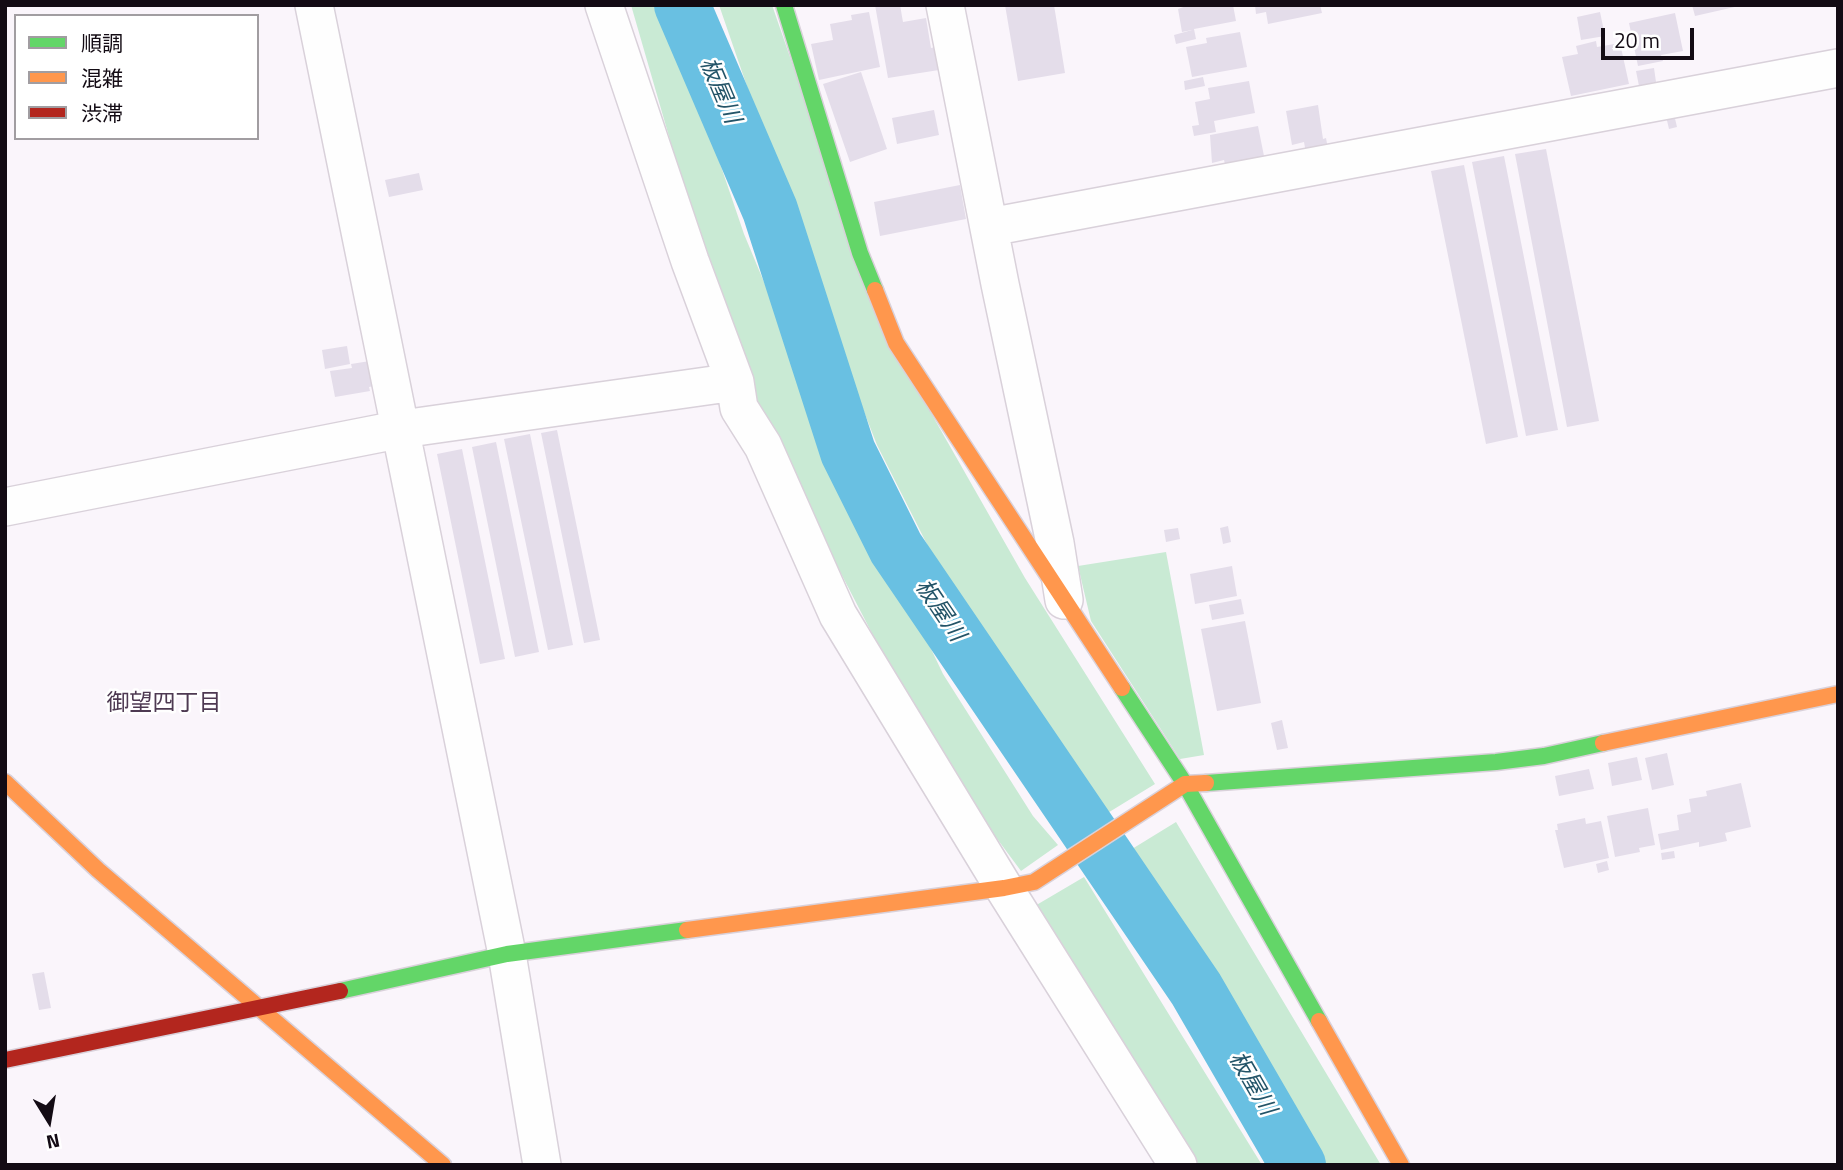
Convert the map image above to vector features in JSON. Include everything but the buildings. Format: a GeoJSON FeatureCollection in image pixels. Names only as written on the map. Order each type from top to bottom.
{"type":"FeatureCollection","features":[{"type":"Feature","properties":{"kind":"street"},"geometry":{"type":"LineString","coordinates":[[314,5],[507,954],[542,1165]]}},
{"type":"Feature","properties":{"kind":"street"},"geometry":{"type":"LineString","coordinates":[[604,5],[690,261],[735,382],[739,408],[763,446],[838,615],[1019,885],[1178,1165]]}},
{"type":"Feature","properties":{"kind":"street"},"geometry":{"type":"LineString","coordinates":[[784,5],[860,253],[896,343],[1185,784],[1401,1165]]}},
{"type":"Feature","properties":{"kind":"street"},"geometry":{"type":"LineString","coordinates":[[945,5],[1055,543],[1064,600]]}},
{"type":"Feature","properties":{"kind":"street"},"geometry":{"type":"LineString","coordinates":[[990,227],[1838,68]]}},
{"type":"Feature","properties":{"kind":"street"},"geometry":{"type":"LineString","coordinates":[[5,507],[402,429],[735,382]]}},
{"type":"Feature","properties":{"kind":"street"},"geometry":{"type":"LineString","coordinates":[[5,1060],[259,1009],[507,954],[1019,885],[1185,784],[1508,761],[1544,756],[1838,694]]}},
{"type":"Feature","properties":{"kind":"street"},"geometry":{"type":"LineString","coordinates":[[5,782],[98,870],[443,1165]]}},
{"type":"Feature","properties":{"kind":"green space"},"geometry":{"type":"Polygon","coordinates":[[[631,5],[666,5],[744,234],[818,412],[943,674],[1033,816],[1058,845],[1021,871],[935,755],[760,417],[694,223],[631,5]]]}},
{"type":"Feature","properties":{"kind":"green space"},"geometry":{"type":"Polygon","coordinates":[[[719,5],[772,5],[886,334],[1025,578],[1155,784],[1106,814],[950,590],[877,445],[822,304],[719,5]]]}},
{"type":"Feature","properties":{"kind":"green space"},"geometry":{"type":"Polygon","coordinates":[[[1166,552],[1204,755],[1180,759],[1091,621],[1078,566],[1166,552]]]}},
{"type":"Feature","properties":{"kind":"green space"},"geometry":{"type":"Polygon","coordinates":[[[1176,822],[1381,1165],[1323,1165],[1132,849],[1176,822]]]}},
{"type":"Feature","properties":{"kind":"green space"},"geometry":{"type":"Polygon","coordinates":[[[1084,877],[1262,1165],[1189,1165],[1028,910],[1084,877]]]}},
{"type":"Feature","properties":{"kind":"waterway","name":"板屋川"},"geometry":{"type":"LineString","coordinates":[[682,5],[770,210],[848,452],[896,548],[1196,989],[1298,1165]]}},
{"type":"Feature","properties":{"kind":"traffic: fast"},"geometry":{"type":"LineString","coordinates":[[784,5],[860,253],[875,290]]}},
{"type":"Feature","properties":{"kind":"traffic: fast"},"geometry":{"type":"LineString","coordinates":[[1122,688],[1185,784],[1319,1021]]}},
{"type":"Feature","properties":{"kind":"traffic: fast"},"geometry":{"type":"LineString","coordinates":[[1206,783],[1496,762],[1544,756],[1603,743]]}},
{"type":"Feature","properties":{"kind":"traffic: fast"},"geometry":{"type":"LineString","coordinates":[[340,991],[507,954],[687,930]]}},
{"type":"Feature","properties":{"kind":"traffic: slow"},"geometry":{"type":"LineString","coordinates":[[875,290],[896,343],[1122,688]]}},
{"type":"Feature","properties":{"kind":"traffic: slow"},"geometry":{"type":"LineString","coordinates":[[1603,743],[1838,694]]}},
{"type":"Feature","properties":{"kind":"traffic: slow"},"geometry":{"type":"LineString","coordinates":[[5,782],[98,870],[443,1165]]}},
{"type":"Feature","properties":{"kind":"traffic: slow"},"geometry":{"type":"LineString","coordinates":[[687,930],[1034,882],[1185,784],[1206,783]]}},
{"type":"Feature","properties":{"kind":"traffic: slow"},"geometry":{"type":"LineString","coordinates":[[1319,1021],[1401,1165]]}},
{"type":"Feature","properties":{"kind":"traffic: jam"},"geometry":{"type":"LineString","coordinates":[[5,1060],[340,991]]}},
{"type":"Feature","properties":{"kind":"district","name":"御望四丁目"},"geometry":{"type":"Point","coordinates":[164,704]}}]}
